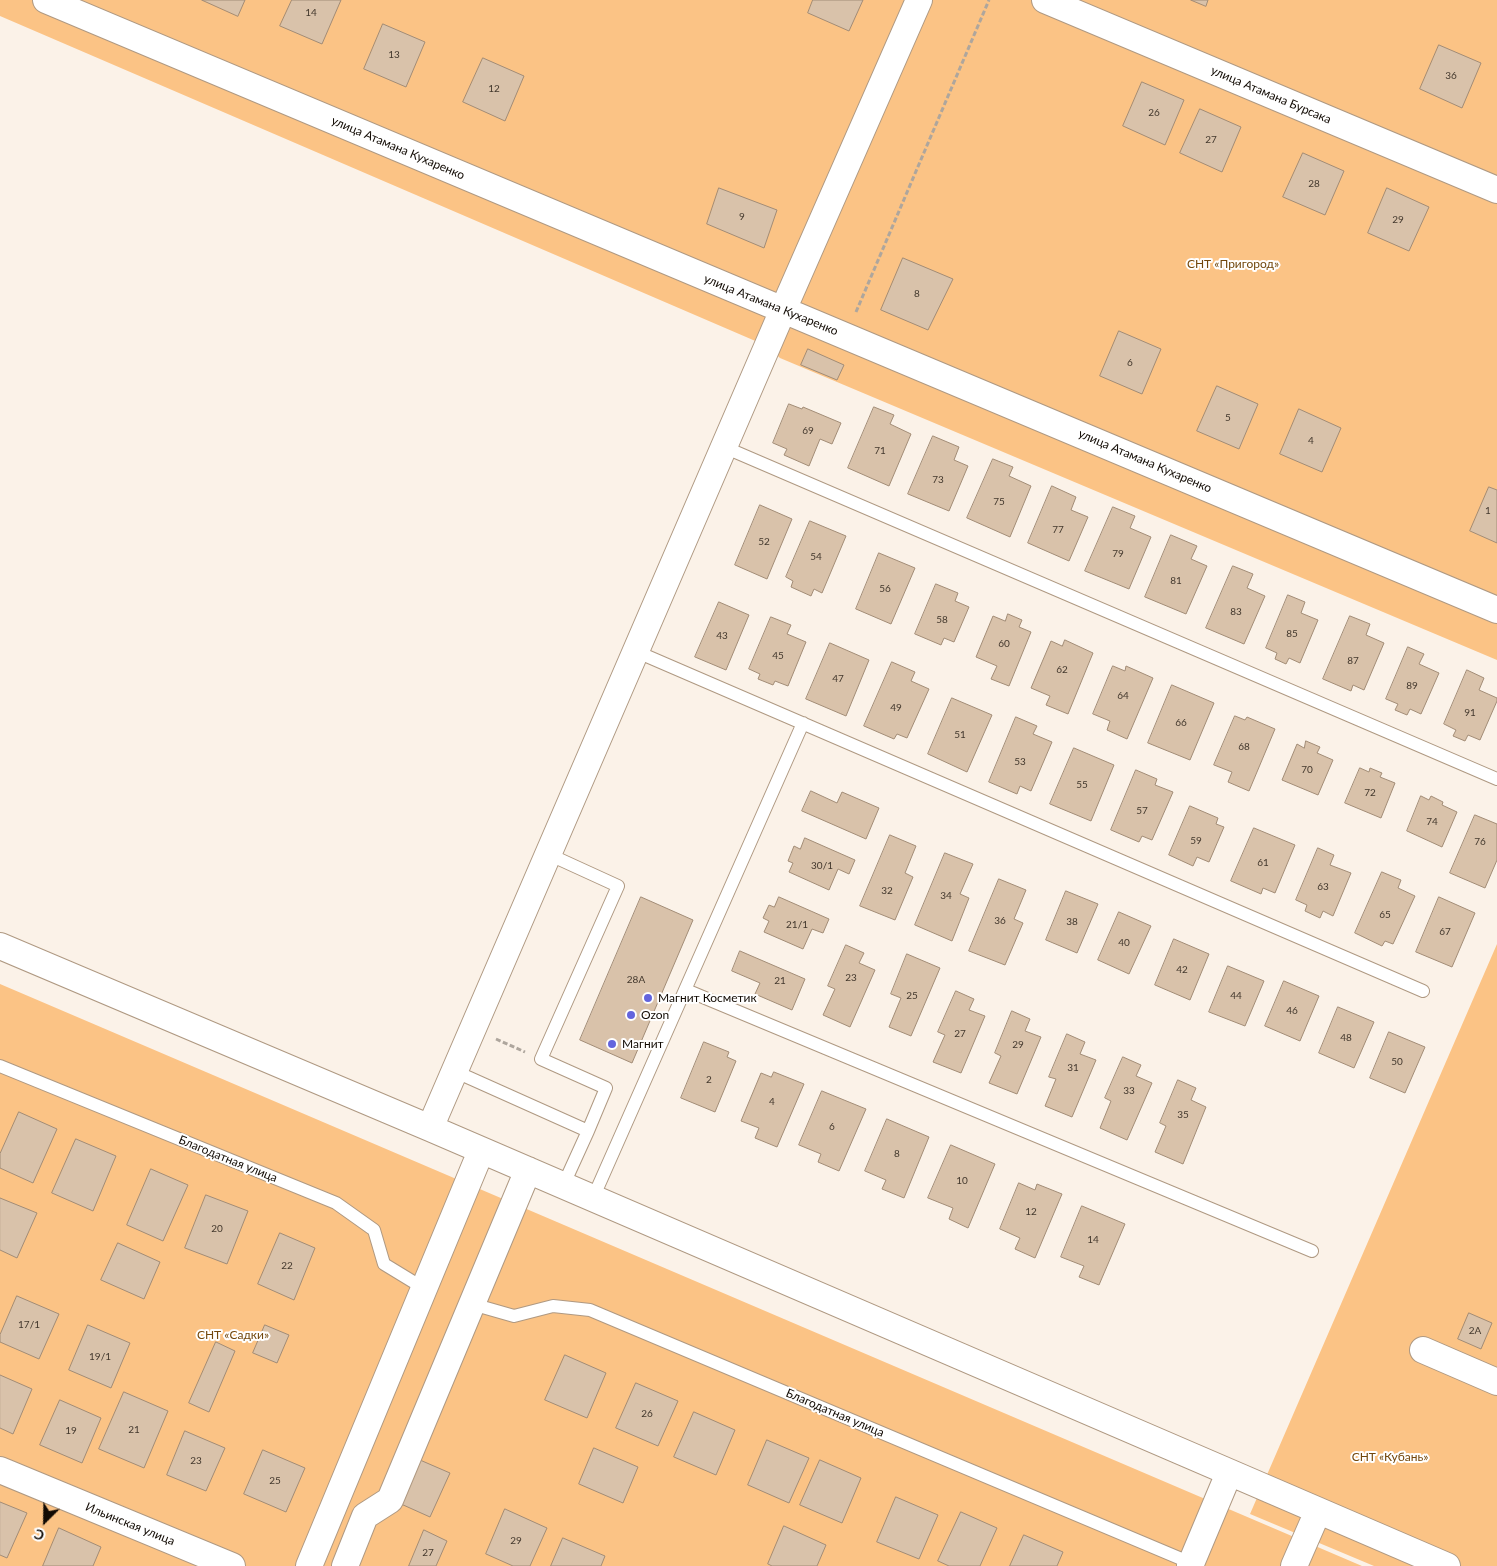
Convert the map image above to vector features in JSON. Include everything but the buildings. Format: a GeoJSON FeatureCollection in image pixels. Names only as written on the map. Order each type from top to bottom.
{"type":"FeatureCollection","features":[{"type":"Feature","properties":{"kind":"street","name":"улица Атамана Кухаренко"},"geometry":{"type":"LineString","coordinates":[[46,0],[1497,610]]}},
{"type":"Feature","properties":{"kind":"street"},"geometry":{"type":"LineString","coordinates":[[430,1128],[782,310],[919,0]]}},
{"type":"Feature","properties":{"kind":"street","name":"улица Атамана Бурсака"},"geometry":{"type":"LineString","coordinates":[[1045,0],[1497,190]]}},
{"type":"Feature","properties":{"kind":"street"},"geometry":{"type":"LineString","coordinates":[[0,946],[430,1128],[1447,1566]]}},
{"type":"Feature","properties":{"kind":"street"},"geometry":{"type":"LineString","coordinates":[[309,1566],[482,1151]]}},
{"type":"Feature","properties":{"kind":"street"},"geometry":{"type":"LineString","coordinates":[[345,1566],[365,1516],[390,1500],[528,1170]]}},
{"type":"Feature","properties":{"kind":"street"},"geometry":{"type":"LineString","coordinates":[[1423,1350],[1497,1382]]}},
{"type":"Feature","properties":{"kind":"street","name":"Ильинская улица"},"geometry":{"type":"LineString","coordinates":[[0,1470],[232,1566]]}},
{"type":"Feature","properties":{"kind":"street"},"geometry":{"type":"LineString","coordinates":[[1190,1565],[1230,1473]]}},
{"type":"Feature","properties":{"kind":"street"},"geometry":{"type":"LineString","coordinates":[[1294,1566],[1318,1511]]}},
{"type":"Feature","properties":{"kind":"lane"},"geometry":{"type":"LineString","coordinates":[[724,446],[1497,779]]}},
{"type":"Feature","properties":{"kind":"lane"},"geometry":{"type":"LineString","coordinates":[[635,651],[1423,991]]}},
{"type":"Feature","properties":{"kind":"lane"},"geometry":{"type":"LineString","coordinates":[[593,1198],[803,724]]}},
{"type":"Feature","properties":{"kind":"lane"},"geometry":{"type":"LineString","coordinates":[[548,854],[618,886],[541,1059],[606,1088],[563,1186]]}},
{"type":"Feature","properties":{"kind":"lane"},"geometry":{"type":"LineString","coordinates":[[686,990],[1312,1251]]}},
{"type":"Feature","properties":{"kind":"lane","name":"Благодатная улица"},"geometry":{"type":"LineString","coordinates":[[0,1066],[336,1203],[374,1230],[384,1264],[424,1289]]}},
{"type":"Feature","properties":{"kind":"lane"},"geometry":{"type":"LineString","coordinates":[[454,1071],[588,1130]]}},
{"type":"Feature","properties":{"kind":"lane","name":"Благодатная улица"},"geometry":{"type":"LineString","coordinates":[[472,1304],[514,1316],[553,1306],[590,1310],[1190,1565]]}},
{"type":"Feature","properties":{"kind":"path"},"geometry":{"type":"LineString","coordinates":[[846,335],[989,0]]}},
{"type":"Feature","properties":{"kind":"green space","name":"СНТ «Пригород»"},"geometry":{"type":"Polygon","coordinates":[[[0,0],[1497,0],[1497,660],[780,358],[767,346],[0,16],[0,0]]]}},
{"type":"Feature","properties":{"kind":"green space","name":"СНТ «Кубань»"},"geometry":{"type":"Polygon","coordinates":[[[1497,944],[1497,1566],[1374,1566],[1250,1514],[1497,944]]]}},
{"type":"Feature","properties":{"kind":"green space","name":"СНТ «Садки»"},"geometry":{"type":"Polygon","coordinates":[[[0,984],[1362,1566],[0,1566],[0,984]]]}},
{"type":"Feature","properties":{"kind":"place","name":"Магнит Косметик"},"geometry":{"type":"Point","coordinates":[648,998]}},
{"type":"Feature","properties":{"kind":"place","name":"Ozon"},"geometry":{"type":"Point","coordinates":[631,1015]}},
{"type":"Feature","properties":{"kind":"place","name":"Магнит"},"geometry":{"type":"Point","coordinates":[612,1044]}}]}
